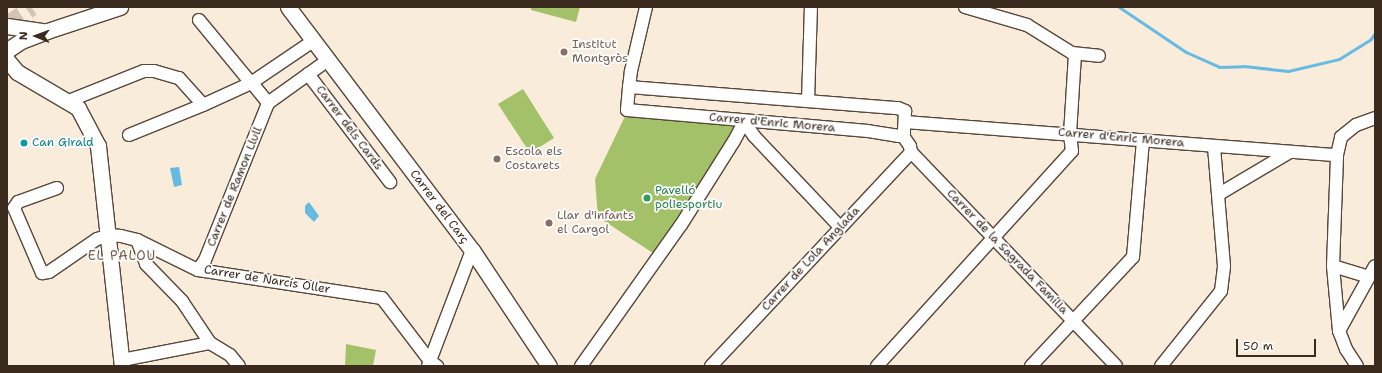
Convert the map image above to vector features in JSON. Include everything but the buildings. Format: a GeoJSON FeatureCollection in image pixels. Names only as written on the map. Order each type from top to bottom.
{"type":"FeatureCollection","features":[{"type":"Feature","properties":{"kind":"street"},"geometry":{"type":"LineString","coordinates":[[8,57],[21,41],[120,7]]}},
{"type":"Feature","properties":{"kind":"street","name":"Carrer del Carç"},"geometry":{"type":"LineString","coordinates":[[288,7],[472,250],[549,366]]}},
{"type":"Feature","properties":{"kind":"street","name":"Carrer del Carç"},"geometry":{"type":"LineString","coordinates":[[298,7],[309,23],[325,56]]}},
{"type":"Feature","properties":{"kind":"street"},"geometry":{"type":"LineString","coordinates":[[628,87],[646,7]]}},
{"type":"Feature","properties":{"kind":"street"},"geometry":{"type":"LineString","coordinates":[[808,101],[811,7]]}},
{"type":"Feature","properties":{"kind":"street"},"geometry":{"type":"LineString","coordinates":[[965,7],[1026,24],[1075,54],[1099,56]]}},
{"type":"Feature","properties":{"kind":"street"},"geometry":{"type":"LineString","coordinates":[[199,20],[268,103],[308,74],[325,56]]}},
{"type":"Feature","properties":{"kind":"street"},"geometry":{"type":"LineString","coordinates":[[7,26],[27,30],[47,31]]}},
{"type":"Feature","properties":{"kind":"street"},"geometry":{"type":"LineString","coordinates":[[7,31],[8,57],[17,72],[78,108],[98,146],[110,235],[122,363],[210,343]]}},
{"type":"Feature","properties":{"kind":"street"},"geometry":{"type":"LineString","coordinates":[[129,135],[252,83],[313,41]]}},
{"type":"Feature","properties":{"kind":"street"},"geometry":{"type":"LineString","coordinates":[[877,366],[994,240],[1072,151],[1070,134],[1075,54]]}},
{"type":"Feature","properties":{"kind":"street"},"geometry":{"type":"LineString","coordinates":[[66,102],[144,71],[154,71],[179,78],[203,105]]}},
{"type":"Feature","properties":{"kind":"street","name":"Carrer dels Cards"},"geometry":{"type":"LineString","coordinates":[[308,74],[390,182]]}},
{"type":"Feature","properties":{"kind":"street"},"geometry":{"type":"LineString","coordinates":[[7,80],[33,82]]}},
{"type":"Feature","properties":{"kind":"street","name":"Carrer d'Enric Morera"},"geometry":{"type":"LineString","coordinates":[[903,136],[626,110],[628,87],[904,108],[905,122],[1337,155]]}},
{"type":"Feature","properties":{"kind":"street","name":"Carrer de Ramon Llull"},"geometry":{"type":"LineString","coordinates":[[198,270],[205,260],[268,103]]}},
{"type":"Feature","properties":{"kind":"street"},"geometry":{"type":"LineString","coordinates":[[1356,366],[1339,331],[1333,266],[1337,155],[1341,137],[1356,125],[1375,118]]}},
{"type":"Feature","properties":{"kind":"street"},"geometry":{"type":"LineString","coordinates":[[581,366],[681,224],[734,141],[744,122],[754,136],[840,227]]}},
{"type":"Feature","properties":{"kind":"street"},"geometry":{"type":"LineString","coordinates":[[903,136],[905,122]]}},
{"type":"Feature","properties":{"kind":"street","name":"Carrer de la Sagrada Família"},"geometry":{"type":"LineString","coordinates":[[903,136],[910,146],[911,152],[1116,366]]}},
{"type":"Feature","properties":{"kind":"street"},"geometry":{"type":"LineString","coordinates":[[1031,366],[1133,257],[1143,140]]}},
{"type":"Feature","properties":{"kind":"street"},"geometry":{"type":"LineString","coordinates":[[1161,366],[1221,291],[1224,266],[1219,194],[1214,169],[1214,146]]}},
{"type":"Feature","properties":{"kind":"street","name":"Carrer de Lola Anglada"},"geometry":{"type":"LineString","coordinates":[[711,366],[911,152]]}},
{"type":"Feature","properties":{"kind":"street"},"geometry":{"type":"LineString","coordinates":[[1219,194],[1290,152]]}},
{"type":"Feature","properties":{"kind":"street"},"geometry":{"type":"LineString","coordinates":[[57,188],[18,202],[14,208],[42,273],[49,272],[96,239],[110,235]]}},
{"type":"Feature","properties":{"kind":"street","name":"Carrer de Narcís Oller"},"geometry":{"type":"LineString","coordinates":[[110,235],[137,240],[198,270],[380,297],[432,364]]}},
{"type":"Feature","properties":{"kind":"street"},"geometry":{"type":"LineString","coordinates":[[137,240],[146,264],[182,301],[210,343],[230,355],[239,366]]}},
{"type":"Feature","properties":{"kind":"street"},"geometry":{"type":"LineString","coordinates":[[432,364],[472,250]]}},
{"type":"Feature","properties":{"kind":"street"},"geometry":{"type":"LineString","coordinates":[[1333,266],[1368,277]]}},
{"type":"Feature","properties":{"kind":"street"},"geometry":{"type":"LineString","coordinates":[[1339,331],[1375,266]]}},
{"type":"Feature","properties":{"kind":"green space"},"geometry":{"type":"Polygon","coordinates":[[[531,7],[580,7],[576,22],[531,10],[531,7]]]}},
{"type":"Feature","properties":{"kind":"green space"},"geometry":{"type":"Polygon","coordinates":[[[523,89],[554,138],[530,153],[498,104],[523,89]]]}},
{"type":"Feature","properties":{"kind":"green space","name":"Pavelló poliesportiu"},"geometry":{"type":"Polygon","coordinates":[[[628,110],[744,122],[659,257],[598,217],[595,179],[628,110]]]}},
{"type":"Feature","properties":{"kind":"green space"},"geometry":{"type":"Polygon","coordinates":[[[346,344],[376,350],[373,366],[345,366],[346,344]]]}},
{"type":"Feature","properties":{"kind":"water"},"geometry":{"type":"Polygon","coordinates":[[[179,167],[182,185],[174,187],[170,168],[179,167]]]}},
{"type":"Feature","properties":{"kind":"water"},"geometry":{"type":"Polygon","coordinates":[[[309,202],[319,216],[314,222],[305,213],[305,206],[309,202]]]}},
{"type":"Feature","properties":{"kind":"waterway"},"geometry":{"type":"LineString","coordinates":[[1119,7],[1186,52],[1219,67],[1244,66],[1288,71],[1339,59],[1370,40],[1375,33]]}},
{"type":"Feature","properties":{"kind":"tunnel"},"geometry":{"type":"LineString","coordinates":[[7,24],[32,7]]}},
{"type":"Feature","properties":{"kind":"place","name":"Institut Montgròs"},"geometry":{"type":"Point","coordinates":[564,52]}},
{"type":"Feature","properties":{"kind":"place","name":"Can Girald"},"geometry":{"type":"Point","coordinates":[24,143]}},
{"type":"Feature","properties":{"kind":"place","name":"Escola els Costarets"},"geometry":{"type":"Point","coordinates":[497,159]}},
{"type":"Feature","properties":{"kind":"place","name":"Pavelló poliesportiu"},"geometry":{"type":"Point","coordinates":[647,198]}},
{"type":"Feature","properties":{"kind":"place","name":"Llar d'infants el Cargol"},"geometry":{"type":"Point","coordinates":[549,223]}},
{"type":"Feature","properties":{"kind":"district","name":"EL PALOU"},"geometry":{"type":"Point","coordinates":[122,256]}}]}
